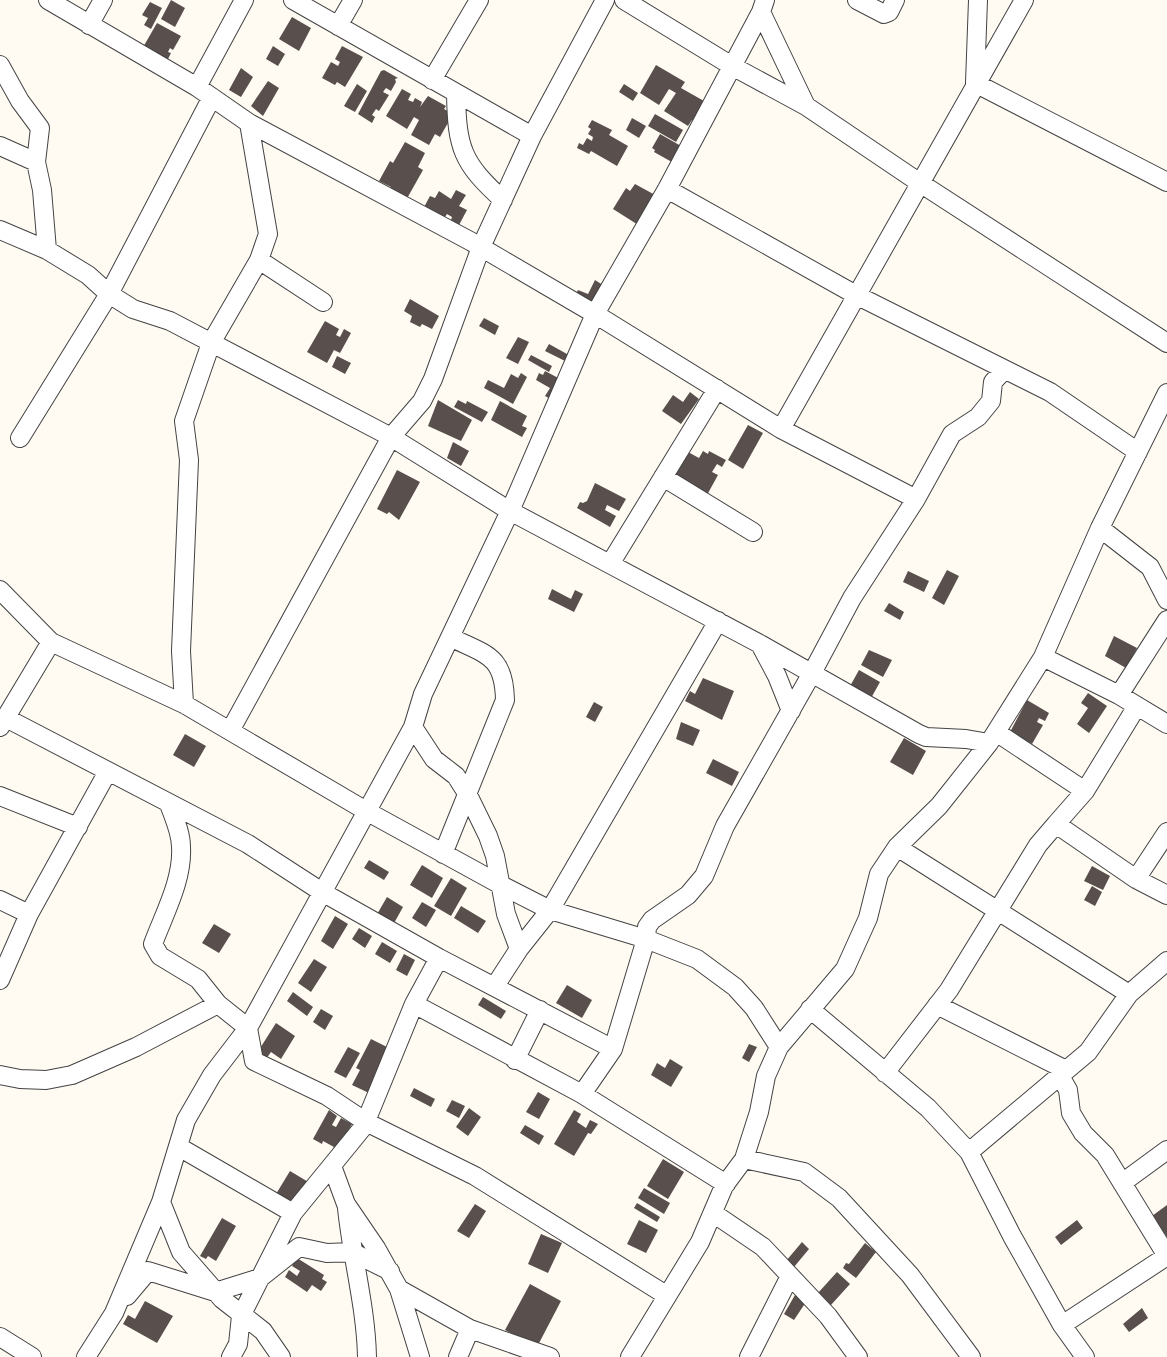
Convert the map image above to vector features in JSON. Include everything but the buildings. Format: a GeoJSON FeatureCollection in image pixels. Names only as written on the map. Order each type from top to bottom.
{"type":"FeatureCollection","features":[{"type":"Feature","properties":{"kind":"street"},"geometry":{"type":"LineString","coordinates":[[48,0],[204,92],[249,123],[481,247],[781,429],[916,499]]}},
{"type":"Feature","properties":{"kind":"street"},"geometry":{"type":"LineString","coordinates":[[89,25],[103,0]]}},
{"type":"Feature","properties":{"kind":"street"},"geometry":{"type":"LineString","coordinates":[[20,438],[109,294],[244,0]]}},
{"type":"Feature","properties":{"kind":"street"},"geometry":{"type":"LineString","coordinates":[[293,0],[532,136]]}},
{"type":"Feature","properties":{"kind":"street"},"geometry":{"type":"LineString","coordinates":[[338,26],[353,0]]}},
{"type":"Feature","properties":{"kind":"street"},"geometry":{"type":"LineString","coordinates":[[432,80],[480,0]]}},
{"type":"Feature","properties":{"kind":"street"},"geometry":{"type":"LineString","coordinates":[[230,731],[391,437],[422,401],[433,379],[481,247],[532,136],[605,0]]}},
{"type":"Feature","properties":{"kind":"street"},"geometry":{"type":"LineString","coordinates":[[624,0],[732,66],[806,106],[1167,343]]}},
{"type":"Feature","properties":{"kind":"street"},"geometry":{"type":"LineString","coordinates":[[857,0],[884,14],[889,12],[895,0]]}},
{"type":"Feature","properties":{"kind":"street"},"geometry":{"type":"LineString","coordinates":[[975,83],[978,0]]}},
{"type":"Feature","properties":{"kind":"street"},"geometry":{"type":"LineString","coordinates":[[781,429],[1023,1]]}},
{"type":"Feature","properties":{"kind":"street"},"geometry":{"type":"LineString","coordinates":[[114,1312],[161,1202],[186,1120],[212,1074],[248,1028],[413,727],[423,694],[452,638],[510,511],[595,314],[667,188],[763,6]]}},
{"type":"Feature","properties":{"kind":"street"},"geometry":{"type":"LineString","coordinates":[[763,6],[806,106]]}},
{"type":"Feature","properties":{"kind":"street"},"geometry":{"type":"LineString","coordinates":[[0,65],[20,101],[40,128],[36,162],[43,190],[47,250]]}},
{"type":"Feature","properties":{"kind":"street"},"geometry":{"type":"LineString","coordinates":[[975,83],[1167,182]]}},
{"type":"Feature","properties":{"kind":"street"},"geometry":{"type":"LineString","coordinates":[[456,94],[461,145],[468,164],[503,200]]}},
{"type":"Feature","properties":{"kind":"street"},"geometry":{"type":"LineString","coordinates":[[184,704],[181,651],[189,460],[184,421],[211,343],[259,260],[268,234],[249,123]]}},
{"type":"Feature","properties":{"kind":"street"},"geometry":{"type":"LineString","coordinates":[[0,146],[36,162]]}},
{"type":"Feature","properties":{"kind":"street"},"geometry":{"type":"LineString","coordinates":[[667,188],[856,295],[1050,392],[1138,452]]}},
{"type":"Feature","properties":{"kind":"street"},"geometry":{"type":"LineString","coordinates":[[0,230],[47,250],[88,275],[109,294],[133,309],[170,321],[391,437],[510,511],[718,621],[926,737],[992,738],[1086,791]]}},
{"type":"Feature","properties":{"kind":"street"},"geometry":{"type":"LineString","coordinates":[[259,260],[323,302]]}},
{"type":"Feature","properties":{"kind":"street"},"geometry":{"type":"LineString","coordinates":[[582,1094],[613,1049],[646,939],[647,927],[652,920],[688,895],[704,876],[725,826],[852,598],[916,499],[952,434],[978,417],[991,401],[993,383],[1004,370]]}},
{"type":"Feature","properties":{"kind":"street"},"geometry":{"type":"LineString","coordinates":[[610,564],[717,389]]}},
{"type":"Feature","properties":{"kind":"street"},"geometry":{"type":"LineString","coordinates":[[630,1357],[700,1242],[726,1184],[744,1159],[759,1112],[766,1076],[779,1047],[845,969],[867,918],[879,874],[897,846],[939,806],[992,738],[1043,657],[1100,528],[1167,393]]}},
{"type":"Feature","properties":{"kind":"street"},"geometry":{"type":"LineString","coordinates":[[663,477],[753,532]]}},
{"type":"Feature","properties":{"kind":"street"},"geometry":{"type":"LineString","coordinates":[[1100,528],[1150,568],[1167,600]]}},
{"type":"Feature","properties":{"kind":"street"},"geometry":{"type":"LineString","coordinates":[[0,590],[51,642],[184,704],[368,812],[500,885],[550,910],[646,939],[698,959],[735,987],[754,1008],[779,1047]]}},
{"type":"Feature","properties":{"kind":"street"},"geometry":{"type":"LineString","coordinates":[[495,986],[519,949],[550,910],[718,621]]}},
{"type":"Feature","properties":{"kind":"street"},"geometry":{"type":"LineString","coordinates":[[1119,695],[1166,624]]}},
{"type":"Feature","properties":{"kind":"street"},"geometry":{"type":"LineString","coordinates":[[443,853],[505,700],[505,683],[499,666],[488,656],[452,638]]}},
{"type":"Feature","properties":{"kind":"street"},"geometry":{"type":"LineString","coordinates":[[51,642],[3,722],[248,845],[323,892],[439,958],[613,1049]]}},
{"type":"Feature","properties":{"kind":"street"},"geometry":{"type":"LineString","coordinates":[[760,644],[791,711]]}},
{"type":"Feature","properties":{"kind":"street"},"geometry":{"type":"LineString","coordinates":[[1043,657],[1119,695],[1167,724]]}},
{"type":"Feature","properties":{"kind":"street"},"geometry":{"type":"LineString","coordinates":[[885,1073],[937,1005],[1038,845],[1086,791],[1137,706]]}},
{"type":"Feature","properties":{"kind":"street"},"geometry":{"type":"LineString","coordinates":[[413,727],[434,760],[456,776],[488,836],[506,914],[519,949]]}},
{"type":"Feature","properties":{"kind":"street"},"geometry":{"type":"LineString","coordinates":[[0,979],[29,914],[107,773]]}},
{"type":"Feature","properties":{"kind":"street"},"geometry":{"type":"LineString","coordinates":[[0,796],[78,827]]}},
{"type":"Feature","properties":{"kind":"street"},"geometry":{"type":"LineString","coordinates":[[169,804],[179,830],[182,848],[180,870],[153,944],[160,956],[198,979],[218,1004],[248,1028],[254,1061],[327,1097],[366,1122],[475,1176],[666,1295]]}},
{"type":"Feature","properties":{"kind":"street"},"geometry":{"type":"LineString","coordinates":[[1056,824],[1136,879],[1167,895]]}},
{"type":"Feature","properties":{"kind":"street"},"geometry":{"type":"LineString","coordinates":[[1136,879],[1167,832]]}},
{"type":"Feature","properties":{"kind":"street"},"geometry":{"type":"LineString","coordinates":[[897,846],[1129,994]]}},
{"type":"Feature","properties":{"kind":"street"},"geometry":{"type":"LineString","coordinates":[[0,901],[29,914]]}},
{"type":"Feature","properties":{"kind":"street"},"geometry":{"type":"LineString","coordinates":[[231,1357],[237,1344],[241,1315],[293,1213],[366,1122],[414,1004],[439,958]]}},
{"type":"Feature","properties":{"kind":"street"},"geometry":{"type":"LineString","coordinates":[[969,1152],[1088,1052],[1129,994],[1167,961]]}},
{"type":"Feature","properties":{"kind":"street"},"geometry":{"type":"LineString","coordinates":[[0,1075],[46,1080],[72,1075],[136,1047],[218,1004]]}},
{"type":"Feature","properties":{"kind":"street"},"geometry":{"type":"LineString","coordinates":[[414,1004],[582,1094],[726,1184]]}},
{"type":"Feature","properties":{"kind":"street"},"geometry":{"type":"LineString","coordinates":[[937,1005],[1063,1073],[1071,1113],[1083,1133],[1105,1155],[1167,1256],[1062,1325]]}},
{"type":"Feature","properties":{"kind":"street"},"geometry":{"type":"LineString","coordinates":[[810,1009],[928,1108],[969,1152],[1012,1236],[1082,1356]]}},
{"type":"Feature","properties":{"kind":"street"},"geometry":{"type":"LineString","coordinates":[[516,1060],[540,1010]]}},
{"type":"Feature","properties":{"kind":"street"},"geometry":{"type":"LineString","coordinates":[[179,1147],[293,1213]]}},
{"type":"Feature","properties":{"kind":"street"},"geometry":{"type":"LineString","coordinates":[[1122,1183],[1167,1150]]}},
{"type":"Feature","properties":{"kind":"street"},"geometry":{"type":"LineString","coordinates":[[744,1159],[804,1172],[839,1198],[911,1275],[971,1357]]}},
{"type":"Feature","properties":{"kind":"street"},"geometry":{"type":"LineString","coordinates":[[332,1166],[346,1204],[399,1289],[420,1357]]}},
{"type":"Feature","properties":{"kind":"street"},"geometry":{"type":"LineString","coordinates":[[161,1202],[181,1252],[215,1292],[263,1331],[281,1357]]}},
{"type":"Feature","properties":{"kind":"street"},"geometry":{"type":"LineString","coordinates":[[346,1204],[366,1323],[367,1357]]}},
{"type":"Feature","properties":{"kind":"street"},"geometry":{"type":"LineString","coordinates":[[713,1213],[763,1247],[828,1316],[852,1354]]}},
{"type":"Feature","properties":{"kind":"street"},"geometry":{"type":"LineString","coordinates":[[86,1357],[114,1312],[148,1271],[215,1292],[260,1278],[299,1247],[327,1254],[352,1252],[390,1271]]}},
{"type":"Feature","properties":{"kind":"street"},"geometry":{"type":"LineString","coordinates":[[749,1357],[790,1276]]}},
{"type":"Feature","properties":{"kind":"street"},"geometry":{"type":"LineString","coordinates":[[399,1289],[470,1329],[550,1357]]}},
{"type":"Feature","properties":{"kind":"street"},"geometry":{"type":"LineString","coordinates":[[458,1357],[470,1329]]}},
{"type":"Feature","properties":{"kind":"street"},"geometry":{"type":"LineString","coordinates":[[0,1337],[32,1357]]}}]}
